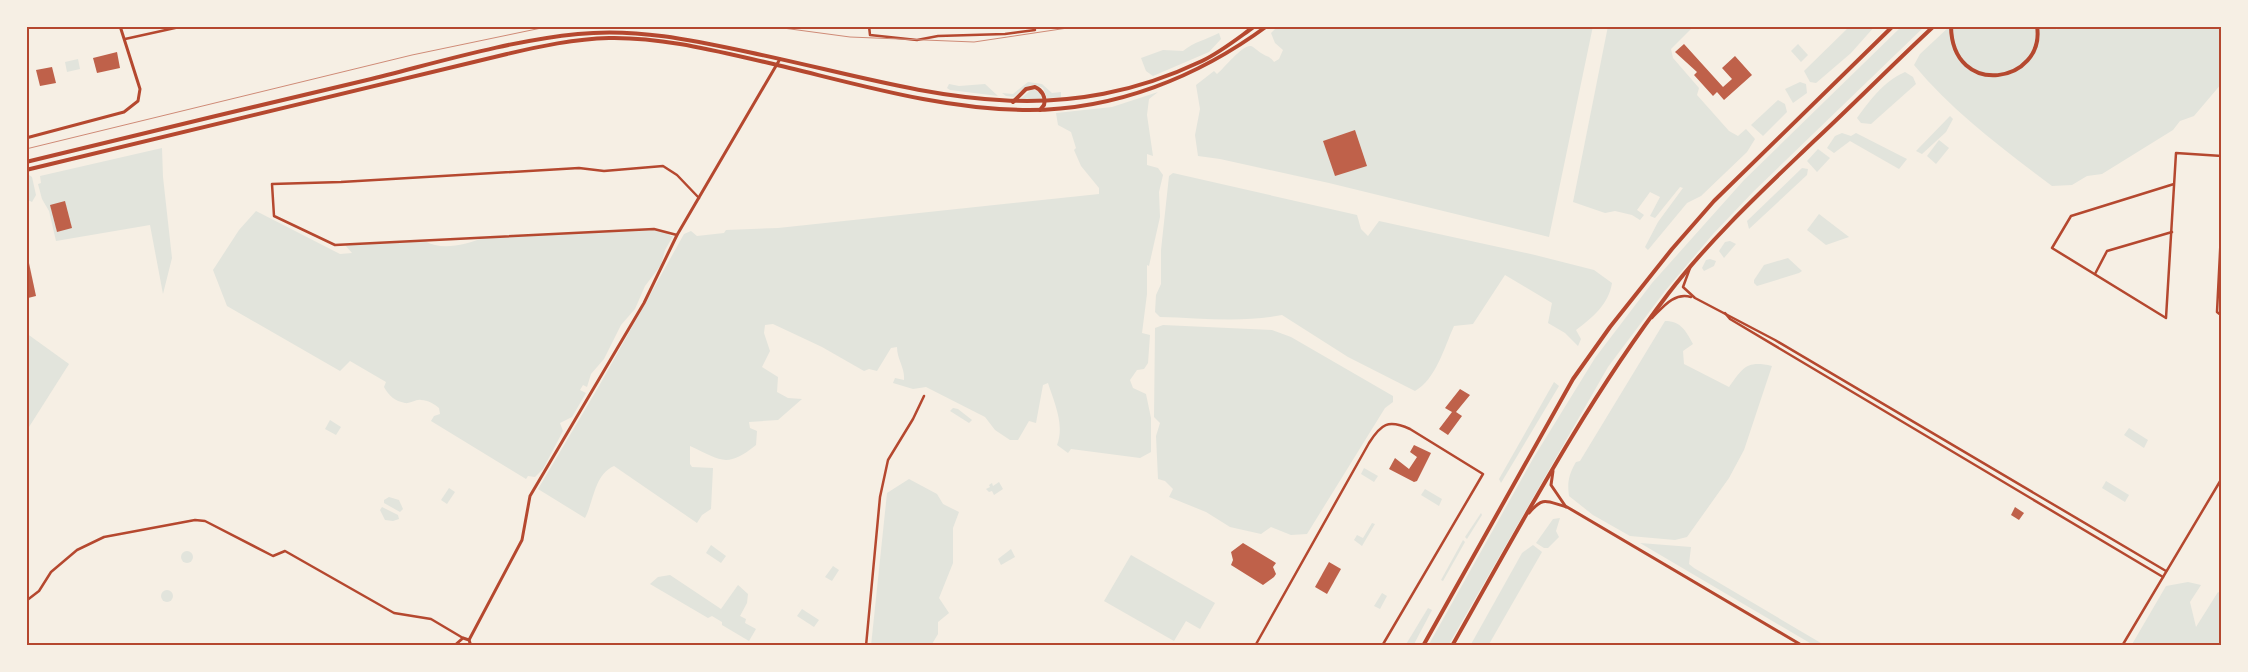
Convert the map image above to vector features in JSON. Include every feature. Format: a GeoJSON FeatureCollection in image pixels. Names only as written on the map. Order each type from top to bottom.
{"type":"FeatureCollection","features":[{"type":"Feature","properties":{"kind":"main road"},"geometry":{"type":"LineString","coordinates":[[26,162],[539,39],[578,34],[627,33],[680,38],[781,58],[948,96],[1013,102],[1045,102],[1084,98],[1136,86],[1204,60],[1255,26]]}},
{"type":"Feature","properties":{"kind":"main road"},"geometry":{"type":"LineString","coordinates":[[26,170],[541,46],[579,40],[628,39],[679,44],[946,102],[1040,110],[1109,101],[1140,92],[1207,65],[1267,26]]}},
{"type":"Feature","properties":{"kind":"main road"},"geometry":{"type":"LineString","coordinates":[[1423,646],[1573,379],[1610,327],[1714,201],[1893,26]]}},
{"type":"Feature","properties":{"kind":"main road"},"geometry":{"type":"LineString","coordinates":[[1452,646],[1554,466],[1598,394],[1649,321],[1692,265],[1760,192],[1934,26]]}},
{"type":"Feature","properties":{"kind":"main road"},"geometry":{"type":"LineString","coordinates":[[1951,26],[1957,56],[1976,72],[1991,76],[2006,74],[2024,63],[2036,45],[2037,26]]}},
{"type":"Feature","properties":{"kind":"main road"},"geometry":{"type":"LineString","coordinates":[[627,33],[624,35],[628,39]]}},
{"type":"Feature","properties":{"kind":"main road"},"geometry":{"type":"LineString","coordinates":[[1013,102],[1026,89],[1032,87],[1042,91],[1045,102],[1040,110]]}},
{"type":"Feature","properties":{"kind":"main road"},"geometry":{"type":"LineString","coordinates":[[306,94],[310,97],[308,102]]}},
{"type":"Feature","properties":{"kind":"street"},"geometry":{"type":"LineString","coordinates":[[26,138],[124,112],[138,101],[140,89],[120,26]]}},
{"type":"Feature","properties":{"kind":"street"},"geometry":{"type":"LineString","coordinates":[[124,39],[184,26]]}},
{"type":"Feature","properties":{"kind":"street"},"geometry":{"type":"LineString","coordinates":[[869,26],[870,36],[917,40],[938,36],[1006,34],[1034,30]]}},
{"type":"Feature","properties":{"kind":"street"},"geometry":{"type":"LineString","coordinates":[[469,640],[522,540],[530,496],[644,303],[677,235],[781,58]]}},
{"type":"Feature","properties":{"kind":"street"},"geometry":{"type":"LineString","coordinates":[[2174,184],[2071,216],[2052,248],[2166,318],[2176,154],[2222,156]]}},
{"type":"Feature","properties":{"kind":"street"},"geometry":{"type":"LineString","coordinates":[[677,235],[654,229],[335,245],[274,216],[272,184],[342,182],[579,168],[604,171],[664,166],[677,174],[699,198]]}},
{"type":"Feature","properties":{"kind":"street"},"geometry":{"type":"LineString","coordinates":[[2222,213],[2217,312],[2222,316]]}},
{"type":"Feature","properties":{"kind":"street"},"geometry":{"type":"LineString","coordinates":[[2094,274],[2107,251],[2172,232]]}},
{"type":"Feature","properties":{"kind":"street"},"geometry":{"type":"LineString","coordinates":[[1692,265],[1683,288],[1695,298]]}},
{"type":"Feature","properties":{"kind":"street"},"geometry":{"type":"LineString","coordinates":[[1649,321],[1672,299],[1686,295],[1724,312],[2166,571]]}},
{"type":"Feature","properties":{"kind":"street"},"geometry":{"type":"LineString","coordinates":[[1724,312],[1730,319],[1795,359],[2163,577]]}},
{"type":"Feature","properties":{"kind":"street"},"geometry":{"type":"LineString","coordinates":[[866,646],[872,563],[882,488],[888,460],[914,419],[924,396]]}},
{"type":"Feature","properties":{"kind":"street"},"geometry":{"type":"LineString","coordinates":[[1254,646],[1378,429],[1390,423],[1400,425],[1483,474],[1382,646]]}},
{"type":"Feature","properties":{"kind":"street"},"geometry":{"type":"LineString","coordinates":[[1554,466],[1551,485],[1566,508]]}},
{"type":"Feature","properties":{"kind":"street"},"geometry":{"type":"LineString","coordinates":[[2122,646],[2222,478]]}},
{"type":"Feature","properties":{"kind":"street"},"geometry":{"type":"LineString","coordinates":[[1525,517],[1541,501],[1549,501],[1566,508],[1803,646]]}},
{"type":"Feature","properties":{"kind":"street"},"geometry":{"type":"LineString","coordinates":[[26,602],[39,591],[51,572],[77,550],[104,537],[195,520],[206,521],[273,556],[285,551],[394,613],[431,619],[469,640],[472,646]]}},
{"type":"Feature","properties":{"kind":"street"},"geometry":{"type":"LineString","coordinates":[[454,646],[463,638]]}},
{"type":"Feature","properties":{"kind":"shaded area"},"geometry":{"type":"Polygon","coordinates":[[[1278,26],[1593,26],[1549,237],[1329,183],[1220,159],[1198,156],[1195,135],[1200,109],[1196,85],[1214,71],[1217,74],[1239,52],[1248,46],[1253,47],[1274,62],[1279,59],[1283,50],[1275,43],[1271,33],[1278,26]]]}},
{"type":"Feature","properties":{"kind":"shaded area"},"geometry":{"type":"Polygon","coordinates":[[[1608,26],[1694,26],[1671,49],[1673,58],[1699,88],[1697,95],[1729,131],[1738,136],[1746,129],[1755,139],[1747,152],[1701,196],[1687,203],[1648,250],[1645,247],[1658,222],[1683,188],[1680,187],[1655,218],[1650,216],[1660,197],[1650,192],[1637,210],[1644,215],[1640,220],[1632,215],[1615,211],[1605,213],[1573,202],[1608,26]]]}},
{"type":"Feature","properties":{"kind":"shaded area"},"geometry":{"type":"Polygon","coordinates":[[[1850,26],[1875,26],[1851,53],[1816,83],[1810,82],[1804,71],[1850,26]]]}},
{"type":"Feature","properties":{"kind":"shaded area"},"geometry":{"type":"Polygon","coordinates":[[[1902,26],[1925,26],[1754,191],[1713,234],[1665,291],[1608,367],[1448,646],[1428,646],[1534,457],[1595,358],[1652,283],[1744,180],[1902,26]]]}},
{"type":"Feature","properties":{"kind":"shaded area"},"geometry":{"type":"Polygon","coordinates":[[[1950,26],[2052,26],[2057,30],[2059,26],[2222,26],[2222,83],[2194,116],[2180,121],[2173,130],[2102,174],[2087,176],[2072,185],[2052,186],[1962,115],[1914,65],[1920,54],[1950,26]]]}},
{"type":"Feature","properties":{"kind":"shaded area"},"geometry":{"type":"Polygon","coordinates":[[[1219,33],[1221,39],[1209,52],[1153,76],[1146,71],[1141,58],[1163,50],[1183,51],[1219,33]]]}},
{"type":"Feature","properties":{"kind":"shaded area"},"geometry":{"type":"Polygon","coordinates":[[[1798,44],[1808,55],[1801,62],[1791,51],[1798,44]]]}},
{"type":"Feature","properties":{"kind":"shaded area"},"geometry":{"type":"Polygon","coordinates":[[[78,59],[80,69],[67,72],[65,62],[78,59]]]}},
{"type":"Feature","properties":{"kind":"shaded area"},"geometry":{"type":"Polygon","coordinates":[[[1905,72],[1913,77],[1916,84],[1871,124],[1861,123],[1857,118],[1873,98],[1890,81],[1905,72]]]}},
{"type":"Feature","properties":{"kind":"shaded area"},"geometry":{"type":"Polygon","coordinates":[[[1028,82],[1042,84],[1052,93],[1061,92],[1061,97],[1047,98],[1043,88],[1034,85],[1027,86],[1014,97],[1006,96],[1002,93],[1013,94],[1028,82]]]}},
{"type":"Feature","properties":{"kind":"shaded area"},"geometry":{"type":"Polygon","coordinates":[[[1800,82],[1806,84],[1807,93],[1793,103],[1785,89],[1800,82]]]}},
{"type":"Feature","properties":{"kind":"shaded area"},"geometry":{"type":"Polygon","coordinates":[[[949,84],[959,86],[985,84],[998,96],[950,90],[947,88],[949,84]]]}},
{"type":"Feature","properties":{"kind":"shaded area"},"geometry":{"type":"Polygon","coordinates":[[[1032,89],[1040,92],[1042,99],[1019,100],[1032,89]]]}},
{"type":"Feature","properties":{"kind":"shaded area"},"geometry":{"type":"Polygon","coordinates":[[[1158,92],[1149,99],[1147,115],[1153,156],[1147,154],[1147,165],[1158,168],[1163,175],[1159,192],[1160,217],[1149,266],[1147,265],[1147,294],[1142,333],[1150,335],[1148,363],[1144,369],[1137,370],[1130,380],[1133,388],[1146,394],[1151,418],[1151,452],[1140,458],[1071,449],[1068,453],[1057,445],[1060,430],[1059,422],[1048,383],[1043,385],[1036,423],[1029,421],[1018,440],[1010,440],[995,430],[985,417],[926,387],[913,389],[893,383],[895,378],[904,380],[897,347],[891,348],[877,371],[869,369],[864,371],[822,347],[773,324],[765,325],[764,333],[770,351],[762,367],[778,377],[777,392],[788,398],[802,399],[778,420],[749,422],[750,428],[757,431],[756,445],[746,453],[730,460],[717,458],[690,446],[690,464],[692,467],[713,468],[711,509],[702,515],[697,523],[614,466],[607,470],[598,482],[585,518],[538,489],[599,386],[684,234],[691,231],[697,236],[724,233],[726,230],[778,228],[1099,194],[1099,188],[1081,166],[1074,150],[1076,148],[1071,132],[1058,125],[1056,113],[1112,107],[1158,92]]]}},
{"type":"Feature","properties":{"kind":"shaded area"},"geometry":{"type":"Polygon","coordinates":[[[1778,100],[1785,104],[1787,112],[1763,136],[1751,125],[1778,100]]]}},
{"type":"Feature","properties":{"kind":"shaded area"},"geometry":{"type":"Polygon","coordinates":[[[1950,116],[1953,119],[1946,132],[1922,154],[1916,151],[1950,116]]]}},
{"type":"Feature","properties":{"kind":"shaded area"},"geometry":{"type":"Polygon","coordinates":[[[1842,133],[1851,136],[1856,133],[1907,159],[1899,169],[1850,141],[1834,153],[1827,148],[1835,136],[1842,133]]]}},
{"type":"Feature","properties":{"kind":"shaded area"},"geometry":{"type":"Polygon","coordinates":[[[1939,140],[1949,148],[1936,164],[1927,156],[1939,140]]]}},
{"type":"Feature","properties":{"kind":"shaded area"},"geometry":{"type":"Polygon","coordinates":[[[162,148],[163,177],[172,258],[163,294],[150,225],[56,241],[49,211],[42,199],[38,184],[41,183],[40,176],[162,148]]]}},
{"type":"Feature","properties":{"kind":"shaded area"},"geometry":{"type":"Polygon","coordinates":[[[1818,149],[1830,158],[1817,172],[1807,161],[1818,149]]]}},
{"type":"Feature","properties":{"kind":"shaded area"},"geometry":{"type":"Polygon","coordinates":[[[1802,168],[1808,169],[1807,175],[1749,229],[1747,221],[1802,168]]]}},
{"type":"Feature","properties":{"kind":"shaded area"},"geometry":{"type":"Polygon","coordinates":[[[26,173],[32,177],[36,195],[32,202],[26,199],[26,173]]]}},
{"type":"Feature","properties":{"kind":"shaded area"},"geometry":{"type":"Polygon","coordinates":[[[1173,173],[1357,215],[1361,229],[1368,236],[1379,221],[1535,255],[1594,270],[1612,283],[1610,291],[1599,310],[1576,330],[1581,339],[1578,346],[1565,333],[1548,323],[1552,303],[1505,275],[1473,324],[1454,326],[1434,371],[1429,379],[1415,391],[1348,357],[1282,315],[1252,319],[1160,317],[1155,312],[1156,295],[1161,284],[1161,250],[1169,176],[1173,173]]]}},
{"type":"Feature","properties":{"kind":"shaded area"},"geometry":{"type":"Polygon","coordinates":[[[256,211],[340,254],[352,253],[345,245],[425,241],[438,246],[453,246],[483,238],[654,229],[673,236],[665,250],[661,265],[645,286],[635,309],[621,325],[604,359],[591,374],[587,387],[583,385],[580,390],[586,393],[572,417],[560,423],[563,431],[543,469],[535,477],[528,476],[526,479],[431,421],[434,416],[440,414],[439,408],[428,401],[417,400],[407,403],[398,401],[384,387],[386,382],[350,361],[340,371],[227,306],[213,270],[239,230],[256,211]]]}},
{"type":"Feature","properties":{"kind":"shaded area"},"geometry":{"type":"Polygon","coordinates":[[[1819,214],[1849,237],[1826,245],[1807,230],[1819,214]]]}},
{"type":"Feature","properties":{"kind":"shaded area"},"geometry":{"type":"Polygon","coordinates":[[[1730,241],[1736,244],[1724,258],[1719,251],[1725,242],[1730,241]]]}},
{"type":"Feature","properties":{"kind":"shaded area"},"geometry":{"type":"Polygon","coordinates":[[[1788,258],[1802,271],[1757,286],[1754,283],[1764,265],[1788,258]]]}},
{"type":"Feature","properties":{"kind":"shaded area"},"geometry":{"type":"Polygon","coordinates":[[[1706,260],[1716,261],[1714,266],[1704,271],[1702,268],[1706,260]]]}},
{"type":"Feature","properties":{"kind":"shaded area"},"geometry":{"type":"Polygon","coordinates":[[[1665,321],[1671,321],[1679,325],[1693,344],[1683,351],[1684,364],[1729,387],[1746,367],[1756,364],[1772,366],[1744,450],[1729,478],[1687,537],[1675,540],[1630,536],[1593,515],[1569,496],[1568,491],[1569,478],[1576,462],[1580,461],[1665,321]]]}},
{"type":"Feature","properties":{"kind":"shaded area"},"geometry":{"type":"Polygon","coordinates":[[[1163,325],[1272,330],[1291,337],[1393,396],[1393,402],[1385,408],[1307,534],[1291,535],[1271,527],[1261,534],[1230,527],[1206,512],[1169,497],[1173,489],[1165,481],[1158,479],[1156,436],[1160,423],[1154,417],[1155,328],[1163,325]]]}},
{"type":"Feature","properties":{"kind":"shaded area"},"geometry":{"type":"Polygon","coordinates":[[[26,333],[69,364],[29,427],[26,426],[26,333]]]}},
{"type":"Feature","properties":{"kind":"shaded area"},"geometry":{"type":"Polygon","coordinates":[[[1554,382],[1559,386],[1501,483],[1499,479],[1554,382]]]}},
{"type":"Feature","properties":{"kind":"shaded area"},"geometry":{"type":"Polygon","coordinates":[[[953,408],[958,409],[972,420],[969,423],[950,411],[953,408]]]}},
{"type":"Feature","properties":{"kind":"shaded area"},"geometry":{"type":"Polygon","coordinates":[[[330,420],[341,427],[336,435],[325,429],[330,420]]]}},
{"type":"Feature","properties":{"kind":"shaded area"},"geometry":{"type":"Polygon","coordinates":[[[2129,428],[2148,440],[2144,448],[2124,435],[2129,428]]]}},
{"type":"Feature","properties":{"kind":"shaded area"},"geometry":{"type":"Polygon","coordinates":[[[1364,468],[1378,476],[1374,482],[1361,474],[1364,468]]]}},
{"type":"Feature","properties":{"kind":"shaded area"},"geometry":{"type":"Polygon","coordinates":[[[909,479],[937,494],[943,504],[959,512],[953,528],[953,563],[939,598],[949,613],[938,622],[938,634],[932,644],[934,646],[871,646],[887,493],[909,479]]]}},
{"type":"Feature","properties":{"kind":"shaded area"},"geometry":{"type":"Polygon","coordinates":[[[2106,481],[2129,495],[2125,502],[2102,488],[2106,481]]]}},
{"type":"Feature","properties":{"kind":"shaded area"},"geometry":{"type":"Polygon","coordinates":[[[999,482],[1003,489],[994,495],[992,491],[989,492],[986,489],[992,483],[993,486],[999,482]]]}},
{"type":"Feature","properties":{"kind":"shaded area"},"geometry":{"type":"Polygon","coordinates":[[[449,488],[455,492],[447,504],[441,500],[449,488]]]}},
{"type":"Feature","properties":{"kind":"shaded area"},"geometry":{"type":"Polygon","coordinates":[[[1425,489],[1442,499],[1439,506],[1421,495],[1425,489]]]}},
{"type":"Feature","properties":{"kind":"shaded area"},"geometry":{"type":"Polygon","coordinates":[[[389,497],[399,500],[403,509],[400,512],[384,503],[384,500],[389,497]]]}},
{"type":"Feature","properties":{"kind":"shaded area"},"geometry":{"type":"Polygon","coordinates":[[[382,507],[398,515],[399,519],[393,521],[385,520],[380,510],[382,507]]]}},
{"type":"Feature","properties":{"kind":"shaded area"},"geometry":{"type":"Polygon","coordinates":[[[1481,513],[1482,515],[1467,539],[1465,537],[1481,513]]]}},
{"type":"Feature","properties":{"kind":"shaded area"},"geometry":{"type":"Polygon","coordinates":[[[1560,518],[1556,531],[1559,537],[1548,548],[1544,548],[1536,543],[1553,519],[1560,518]]]}},
{"type":"Feature","properties":{"kind":"shaded area"},"geometry":{"type":"Polygon","coordinates":[[[1372,523],[1375,524],[1362,546],[1354,540],[1357,535],[1363,538],[1372,523]]]}},
{"type":"Feature","properties":{"kind":"shaded area"},"geometry":{"type":"Polygon","coordinates":[[[1463,540],[1465,542],[1443,581],[1441,580],[1463,540]]]}},
{"type":"Feature","properties":{"kind":"shaded area"},"geometry":{"type":"Polygon","coordinates":[[[1640,543],[1691,547],[1689,564],[1694,568],[1826,646],[1815,646],[1640,543]]]}},
{"type":"Feature","properties":{"kind":"shaded area"},"geometry":{"type":"Polygon","coordinates":[[[711,545],[726,556],[721,563],[706,553],[711,545]]]}},
{"type":"Feature","properties":{"kind":"shaded area"},"geometry":{"type":"Polygon","coordinates":[[[1533,545],[1542,552],[1488,646],[1470,646],[1522,553],[1533,545]]]}},
{"type":"Feature","properties":{"kind":"shaded area"},"geometry":{"type":"Polygon","coordinates":[[[1011,549],[1015,557],[1001,565],[998,559],[1011,549]]]}},
{"type":"Feature","properties":{"kind":"shaded area"},"geometry":{"type":"Polygon","coordinates":[[[187,551],[193,557],[187,563],[181,557],[187,551]]]}},
{"type":"Feature","properties":{"kind":"shaded area"},"geometry":{"type":"Polygon","coordinates":[[[1131,555],[1215,603],[1200,629],[1186,621],[1174,641],[1104,601],[1131,555]]]}},
{"type":"Feature","properties":{"kind":"shaded area"},"geometry":{"type":"Polygon","coordinates":[[[833,566],[839,570],[832,581],[825,577],[833,566]]]}},
{"type":"Feature","properties":{"kind":"shaded area"},"geometry":{"type":"Polygon","coordinates":[[[670,575],[721,609],[738,585],[748,594],[747,603],[740,616],[746,619],[745,623],[756,629],[749,641],[722,625],[722,622],[712,616],[708,618],[650,584],[658,577],[670,575]]]}},
{"type":"Feature","properties":{"kind":"shaded area"},"geometry":{"type":"Polygon","coordinates":[[[2188,582],[2201,585],[2190,602],[2196,627],[2218,592],[2222,594],[2222,646],[2131,646],[2166,586],[2188,582]]]}},
{"type":"Feature","properties":{"kind":"shaded area"},"geometry":{"type":"Polygon","coordinates":[[[165,590],[169,590],[173,596],[169,602],[165,602],[161,598],[161,594],[165,590]]]}},
{"type":"Feature","properties":{"kind":"shaded area"},"geometry":{"type":"Polygon","coordinates":[[[1382,593],[1387,596],[1380,609],[1374,606],[1382,593]]]}},
{"type":"Feature","properties":{"kind":"shaded area"},"geometry":{"type":"Polygon","coordinates":[[[1428,608],[1432,610],[1413,646],[1405,646],[1428,608]]]}},
{"type":"Feature","properties":{"kind":"shaded area"},"geometry":{"type":"Polygon","coordinates":[[[802,609],[819,620],[814,627],[797,616],[802,609]]]}},
{"type":"Feature","properties":{"kind":"building"},"geometry":{"type":"Polygon","coordinates":[[[1684,44],[1723,87],[1732,79],[1722,68],[1735,56],[1752,75],[1724,100],[1717,92],[1713,96],[1694,75],[1697,72],[1675,52],[1684,44]]]}},
{"type":"Feature","properties":{"kind":"building"},"geometry":{"type":"Polygon","coordinates":[[[117,52],[120,68],[97,73],[93,58],[117,52]]]}},
{"type":"Feature","properties":{"kind":"building"},"geometry":{"type":"Polygon","coordinates":[[[52,67],[56,83],[40,86],[36,70],[52,67]]]}},
{"type":"Feature","properties":{"kind":"building"},"geometry":{"type":"Polygon","coordinates":[[[1355,130],[1367,166],[1335,176],[1323,141],[1355,130]]]}},
{"type":"Feature","properties":{"kind":"building"},"geometry":{"type":"Polygon","coordinates":[[[65,201],[72,228],[57,232],[50,205],[65,201]]]}},
{"type":"Feature","properties":{"kind":"building"},"geometry":{"type":"Polygon","coordinates":[[[26,249],[36,296],[28,298],[26,291],[26,249]]]}},
{"type":"Feature","properties":{"kind":"building"},"geometry":{"type":"Polygon","coordinates":[[[1460,389],[1470,395],[1456,412],[1462,416],[1448,435],[1439,429],[1452,412],[1445,408],[1460,389]]]}},
{"type":"Feature","properties":{"kind":"building"},"geometry":{"type":"Polygon","coordinates":[[[1414,445],[1431,453],[1417,481],[1414,482],[1389,469],[1395,458],[1409,469],[1417,457],[1410,452],[1414,445]]]}},
{"type":"Feature","properties":{"kind":"building"},"geometry":{"type":"Polygon","coordinates":[[[2015,507],[2024,513],[2019,520],[2011,515],[2015,507]]]}},
{"type":"Feature","properties":{"kind":"building"},"geometry":{"type":"Polygon","coordinates":[[[1243,543],[1276,563],[1273,567],[1276,574],[1263,585],[1231,565],[1233,560],[1231,552],[1243,543]]]}},
{"type":"Feature","properties":{"kind":"building"},"geometry":{"type":"Polygon","coordinates":[[[1329,562],[1341,569],[1327,594],[1315,587],[1329,562]]]}},
{"type":"Feature","properties":{"kind":"railway"},"geometry":{"type":"LineString","coordinates":[[26,149],[412,55],[551,26]]}},
{"type":"Feature","properties":{"kind":"railway"},"geometry":{"type":"LineString","coordinates":[[768,26],[850,37],[974,42],[1081,26]]}}]}
